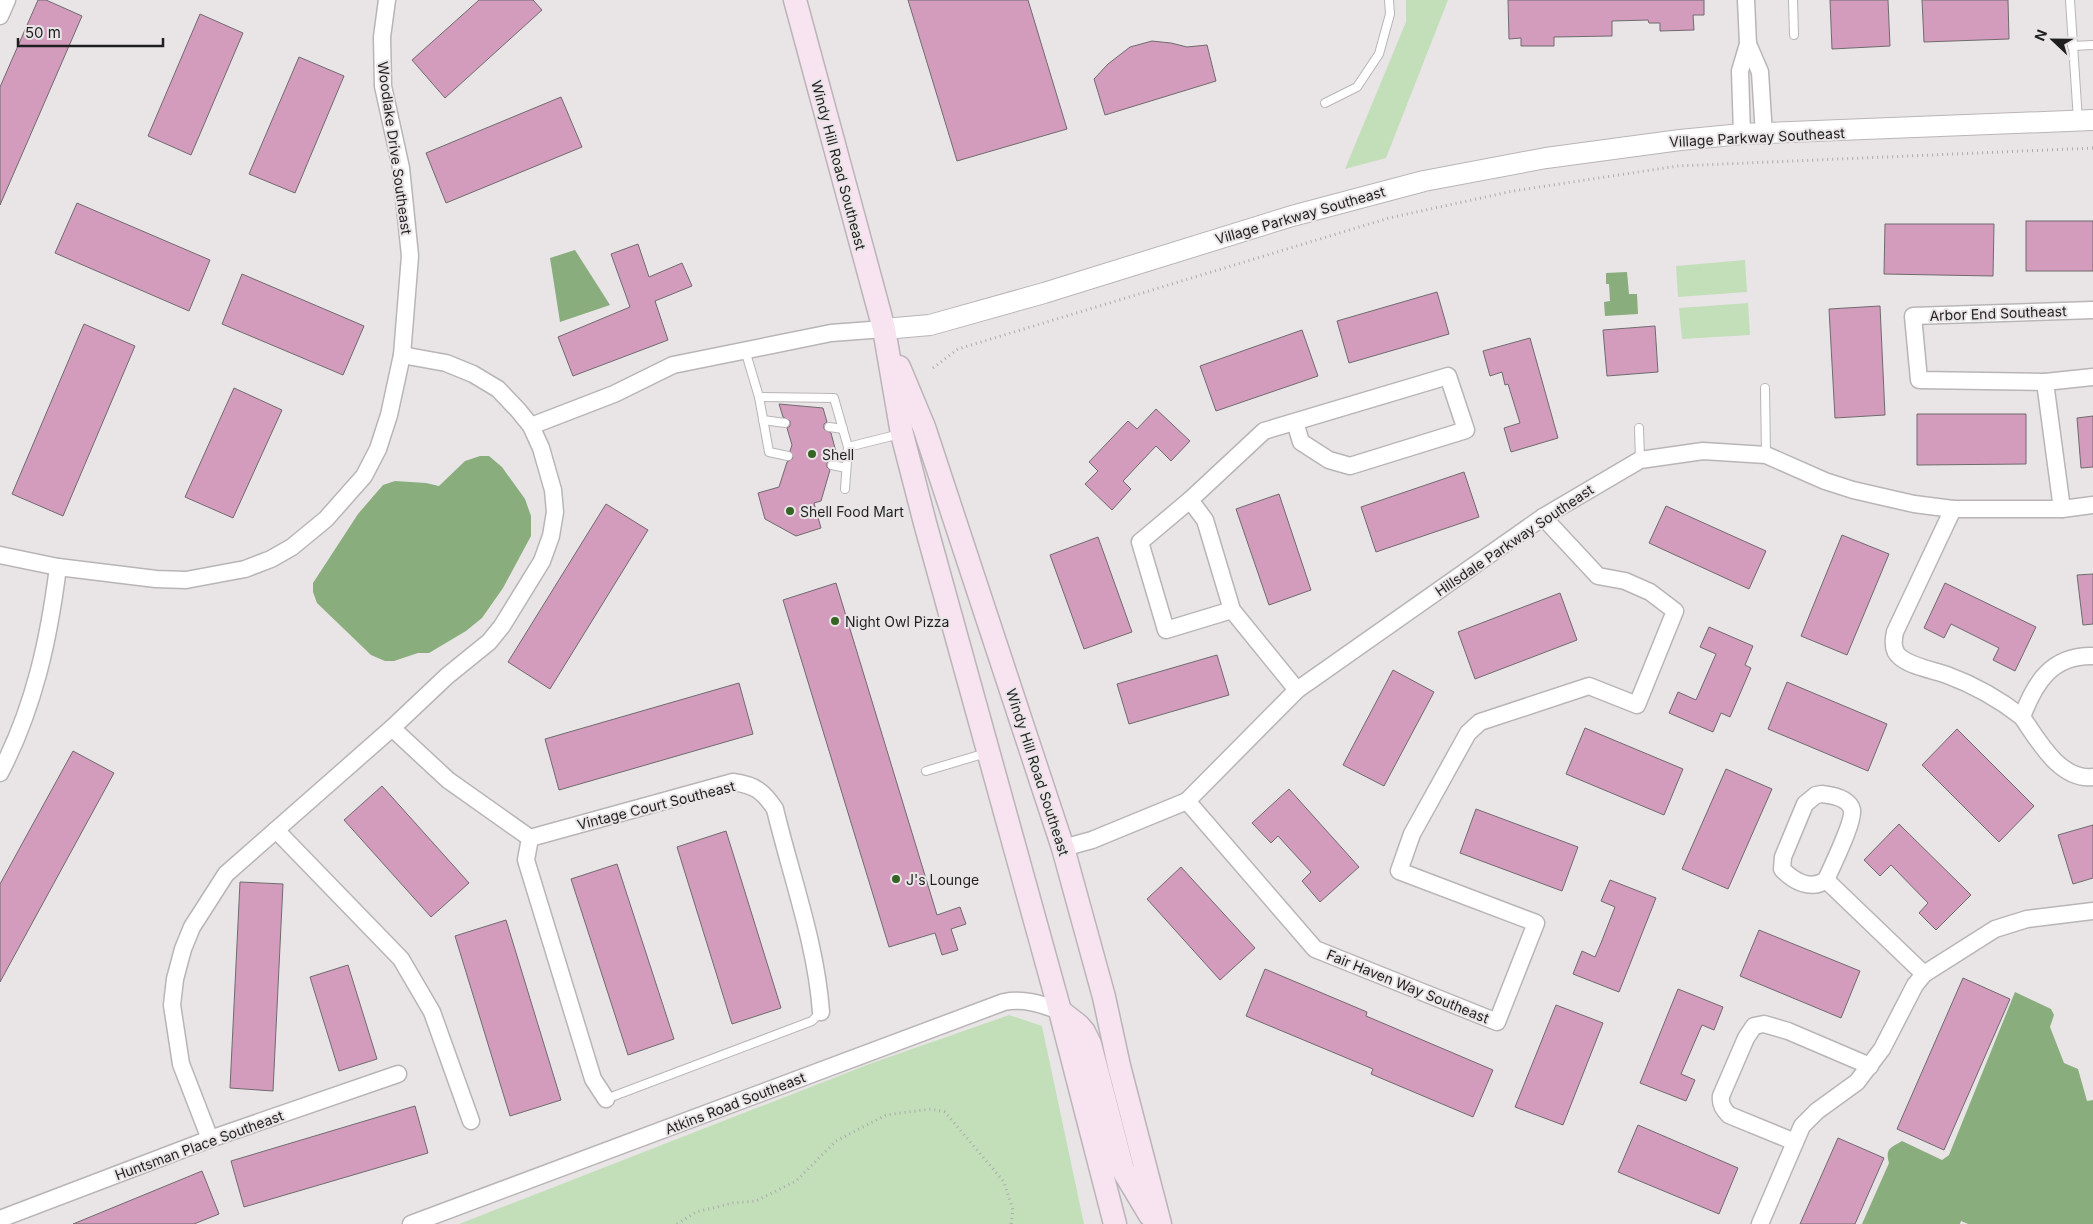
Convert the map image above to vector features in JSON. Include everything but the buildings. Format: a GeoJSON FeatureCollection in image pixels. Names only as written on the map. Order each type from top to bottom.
{"type":"FeatureCollection","features":[{"type":"Feature","properties":{"kind":"main road","name":"Windy Hill Road Southeast"},"geometry":{"type":"LineString","coordinates":[[795,0],[884,329],[902,434],[1060,1011],[1115,1224]]}},
{"type":"Feature","properties":{"kind":"main road","name":"Windy Hill Road Southeast"},"geometry":{"type":"LineString","coordinates":[[884,329],[924,427],[1063,848],[1104,997],[1119,1066],[1160,1224]]}},
{"type":"Feature","properties":{"kind":"main road"},"geometry":{"type":"LineString","coordinates":[[1060,1011],[1084,1032],[1090,1044],[1123,1170],[1155,1224]]}},
{"type":"Feature","properties":{"kind":"street"},"geometry":{"type":"LineString","coordinates":[[0,16],[7,0]]}},
{"type":"Feature","properties":{"kind":"street","name":"Woodlake Drive Southeast"},"geometry":{"type":"LineString","coordinates":[[0,555],[58,567],[156,579],[186,580],[245,569],[271,559],[292,547],[326,519],[364,476],[378,449],[389,415],[402,355],[410,256],[401,168],[383,86],[382,37],[387,0]]}},
{"type":"Feature","properties":{"kind":"street"},"geometry":{"type":"LineString","coordinates":[[1742,134],[1740,71],[1748,44],[1746,0]]}},
{"type":"Feature","properties":{"kind":"street"},"geometry":{"type":"LineString","coordinates":[[1748,44],[1760,72],[1764,135]]}},
{"type":"Feature","properties":{"kind":"street","name":"Village Parkway Southeast"},"geometry":{"type":"LineString","coordinates":[[531,426],[614,394],[673,365],[831,332],[930,325],[1044,293],[1292,216],[1424,181],[1546,158],[1680,140],[1742,134],[1764,135],[2086,120]]}},
{"type":"Feature","properties":{"kind":"street","name":"Arbor End Southeast"},"geometry":{"type":"LineString","coordinates":[[2093,310],[1913,316],[1919,380],[2045,382],[2093,377]]}},
{"type":"Feature","properties":{"kind":"street"},"geometry":{"type":"LineString","coordinates":[[210,1139],[181,1064],[172,1005],[175,979],[183,949],[192,927],[208,899],[226,874],[392,728],[447,676],[489,642],[502,626],[542,561],[551,536],[555,512],[553,490],[541,448],[531,426],[518,410],[498,390],[473,374],[446,363],[402,355]]}},
{"type":"Feature","properties":{"kind":"street"},"geometry":{"type":"LineString","coordinates":[[1232,610],[1166,630],[1140,542],[1190,500],[1264,432],[1295,422],[1448,376],[1466,430],[1350,466],[1329,460],[1301,442],[1295,422]]}},
{"type":"Feature","properties":{"kind":"street"},"geometry":{"type":"LineString","coordinates":[[2045,382],[2062,509]]}},
{"type":"Feature","properties":{"kind":"street","name":"Hillsdale Parkway Southeast"},"geometry":{"type":"LineString","coordinates":[[1063,848],[1092,840],[1187,802],[1297,690],[1543,517],[1640,460],[1703,451],[1766,455],[1825,481],[1853,490],[1914,504],[1953,509],[2062,509],[2093,505]]}},
{"type":"Feature","properties":{"kind":"street"},"geometry":{"type":"LineString","coordinates":[[1190,500],[1205,520],[1232,610],[1297,690]]}},
{"type":"Feature","properties":{"kind":"street"},"geometry":{"type":"LineString","coordinates":[[1953,509],[1896,632],[1893,641],[1895,651],[1900,658],[1976,688],[2002,702],[2022,717],[2064,769],[2076,776],[2093,777]]}},
{"type":"Feature","properties":{"kind":"street","name":"Fair Haven Way Southeast"},"geometry":{"type":"LineString","coordinates":[[1187,802],[1315,949],[1497,1022],[1536,923],[1399,871],[1412,834],[1468,733],[1480,722],[1589,686],[1637,705],[1675,611],[1650,592],[1625,581],[1598,576],[1543,517]]}},
{"type":"Feature","properties":{"kind":"street"},"geometry":{"type":"LineString","coordinates":[[0,773],[19,734],[41,665],[51,623],[58,567]]}},
{"type":"Feature","properties":{"kind":"street"},"geometry":{"type":"LineString","coordinates":[[2022,717],[2027,702],[2048,670],[2060,662],[2076,657],[2093,656]]}},
{"type":"Feature","properties":{"kind":"street"},"geometry":{"type":"LineString","coordinates":[[392,728],[448,780],[530,838],[526,860],[593,1079],[606,1099]]}},
{"type":"Feature","properties":{"kind":"street","name":"Vintage Court Southeast"},"geometry":{"type":"LineString","coordinates":[[530,838],[733,782],[753,786],[765,794],[775,808],[820,990],[821,1012]]}},
{"type":"Feature","properties":{"kind":"street"},"geometry":{"type":"LineString","coordinates":[[1822,794],[1839,798],[1848,803],[1852,809],[1851,820],[1826,880],[1820,885],[1811,885],[1788,876],[1782,869],[1783,857],[1805,804],[1816,795],[1822,794]]}},
{"type":"Feature","properties":{"kind":"street"},"geometry":{"type":"LineString","coordinates":[[276,830],[400,959],[432,1012],[471,1121]]}},
{"type":"Feature","properties":{"kind":"street"},"geometry":{"type":"LineString","coordinates":[[1826,880],[1924,974]]}},
{"type":"Feature","properties":{"kind":"street"},"geometry":{"type":"LineString","coordinates":[[1760,1224],[1802,1126],[1809,1117],[1857,1082],[1870,1066],[1882,1049],[1915,985],[1924,974],[1994,929],[2027,919],[2093,911]]}},
{"type":"Feature","properties":{"kind":"street","name":"Atkins Road Southeast"},"geometry":{"type":"LineString","coordinates":[[411,1224],[1004,1002],[1019,1000],[1033,1002],[1060,1011]]}},
{"type":"Feature","properties":{"kind":"street"},"geometry":{"type":"LineString","coordinates":[[1795,1142],[1729,1115],[1724,1110],[1721,1102],[1721,1096],[1746,1038],[1754,1026],[1764,1024],[1788,1031],[1870,1066]]}},
{"type":"Feature","properties":{"kind":"street","name":"Huntsman Place Southeast"},"geometry":{"type":"LineString","coordinates":[[0,1219],[210,1139],[398,1074]]}},
{"type":"Feature","properties":{"kind":"lane"},"geometry":{"type":"LineString","coordinates":[[1325,103],[1357,87],[1379,54],[1390,14],[1389,0]]}},
{"type":"Feature","properties":{"kind":"lane"},"geometry":{"type":"LineString","coordinates":[[1793,0],[1794,35]]}},
{"type":"Feature","properties":{"kind":"lane"},"geometry":{"type":"LineString","coordinates":[[2070,0],[2072,46],[2086,120]]}},
{"type":"Feature","properties":{"kind":"lane"},"geometry":{"type":"LineString","coordinates":[[2072,46],[2093,45]]}},
{"type":"Feature","properties":{"kind":"lane"},"geometry":{"type":"LineString","coordinates":[[746,350],[759,397],[769,452],[788,456]]}},
{"type":"Feature","properties":{"kind":"lane"},"geometry":{"type":"LineString","coordinates":[[1765,388],[1766,455]]}},
{"type":"Feature","properties":{"kind":"lane"},"geometry":{"type":"LineString","coordinates":[[759,397],[834,398],[848,446],[845,489]]}},
{"type":"Feature","properties":{"kind":"lane"},"geometry":{"type":"LineString","coordinates":[[763,420],[785,423]]}},
{"type":"Feature","properties":{"kind":"lane"},"geometry":{"type":"LineString","coordinates":[[829,427],[843,429]]}},
{"type":"Feature","properties":{"kind":"lane"},"geometry":{"type":"LineString","coordinates":[[1639,428],[1640,460]]}},
{"type":"Feature","properties":{"kind":"lane"},"geometry":{"type":"LineString","coordinates":[[848,446],[902,434]]}},
{"type":"Feature","properties":{"kind":"lane"},"geometry":{"type":"LineString","coordinates":[[832,465],[846,468]]}},
{"type":"Feature","properties":{"kind":"lane"},"geometry":{"type":"LineString","coordinates":[[926,772],[988,753]]}},
{"type":"Feature","properties":{"kind":"lane"},"geometry":{"type":"LineString","coordinates":[[606,1099],[812,1020],[821,1012]]}},
{"type":"Feature","properties":{"kind":"path"},"geometry":{"type":"LineString","coordinates":[[933,368],[958,348],[1389,218],[1513,191],[1678,166],[2093,148]]}},
{"type":"Feature","properties":{"kind":"path"},"geometry":{"type":"LineString","coordinates":[[677,1224],[696,1212],[733,1203],[756,1201],[796,1181],[836,1141],[886,1115],[931,1109],[945,1112],[1004,1182],[1013,1210],[1011,1224]]}},
{"type":"Feature","properties":{"kind":"shaded area"},"geometry":{"type":"Polygon","coordinates":[[[1406,0],[1448,0],[1386,158],[1345,169],[1406,22],[1406,0]]]}},
{"type":"Feature","properties":{"kind":"shaded area"},"geometry":{"type":"Polygon","coordinates":[[[575,250],[610,305],[560,322],[550,258],[575,250]]]}},
{"type":"Feature","properties":{"kind":"shaded area"},"geometry":{"type":"Polygon","coordinates":[[[1745,260],[1747,292],[1678,297],[1676,266],[1745,260]]]}},
{"type":"Feature","properties":{"kind":"shaded area"},"geometry":{"type":"Polygon","coordinates":[[[1627,272],[1629,294],[1637,294],[1638,314],[1605,316],[1604,302],[1610,301],[1609,284],[1606,284],[1606,273],[1627,272]]]}},
{"type":"Feature","properties":{"kind":"shaded area"},"geometry":{"type":"Polygon","coordinates":[[[1748,303],[1750,335],[1682,339],[1679,308],[1748,303]]]}},
{"type":"Feature","properties":{"kind":"shaded area"},"geometry":{"type":"Polygon","coordinates":[[[480,456],[489,456],[502,467],[525,499],[531,516],[531,536],[503,588],[482,618],[466,631],[429,653],[418,653],[394,661],[385,661],[371,655],[317,603],[313,592],[313,583],[358,514],[383,485],[395,481],[426,483],[439,486],[465,461],[480,456]]]}},
{"type":"Feature","properties":{"kind":"shaded area"},"geometry":{"type":"Polygon","coordinates":[[[2015,992],[2051,1009],[2054,1015],[2050,1027],[2064,1063],[2078,1069],[2087,1101],[2093,1100],[2093,1224],[1968,1224],[1961,1221],[1960,1224],[1862,1224],[1889,1163],[1888,1152],[1892,1147],[1902,1141],[1942,1160],[1949,1155],[2015,992]]]}},
{"type":"Feature","properties":{"kind":"shaded area"},"geometry":{"type":"Polygon","coordinates":[[[1009,1015],[1042,1026],[1084,1224],[459,1224],[872,1063],[1009,1015]]]}},
{"type":"Feature","properties":{"kind":"place","name":"Shell"},"geometry":{"type":"Point","coordinates":[812,454]}},
{"type":"Feature","properties":{"kind":"place","name":"Shell Food Mart"},"geometry":{"type":"Point","coordinates":[790,511]}},
{"type":"Feature","properties":{"kind":"place","name":"Night Owl Pizza"},"geometry":{"type":"Point","coordinates":[835,621]}},
{"type":"Feature","properties":{"kind":"place","name":"J's Lounge"},"geometry":{"type":"Point","coordinates":[896,879]}}]}
